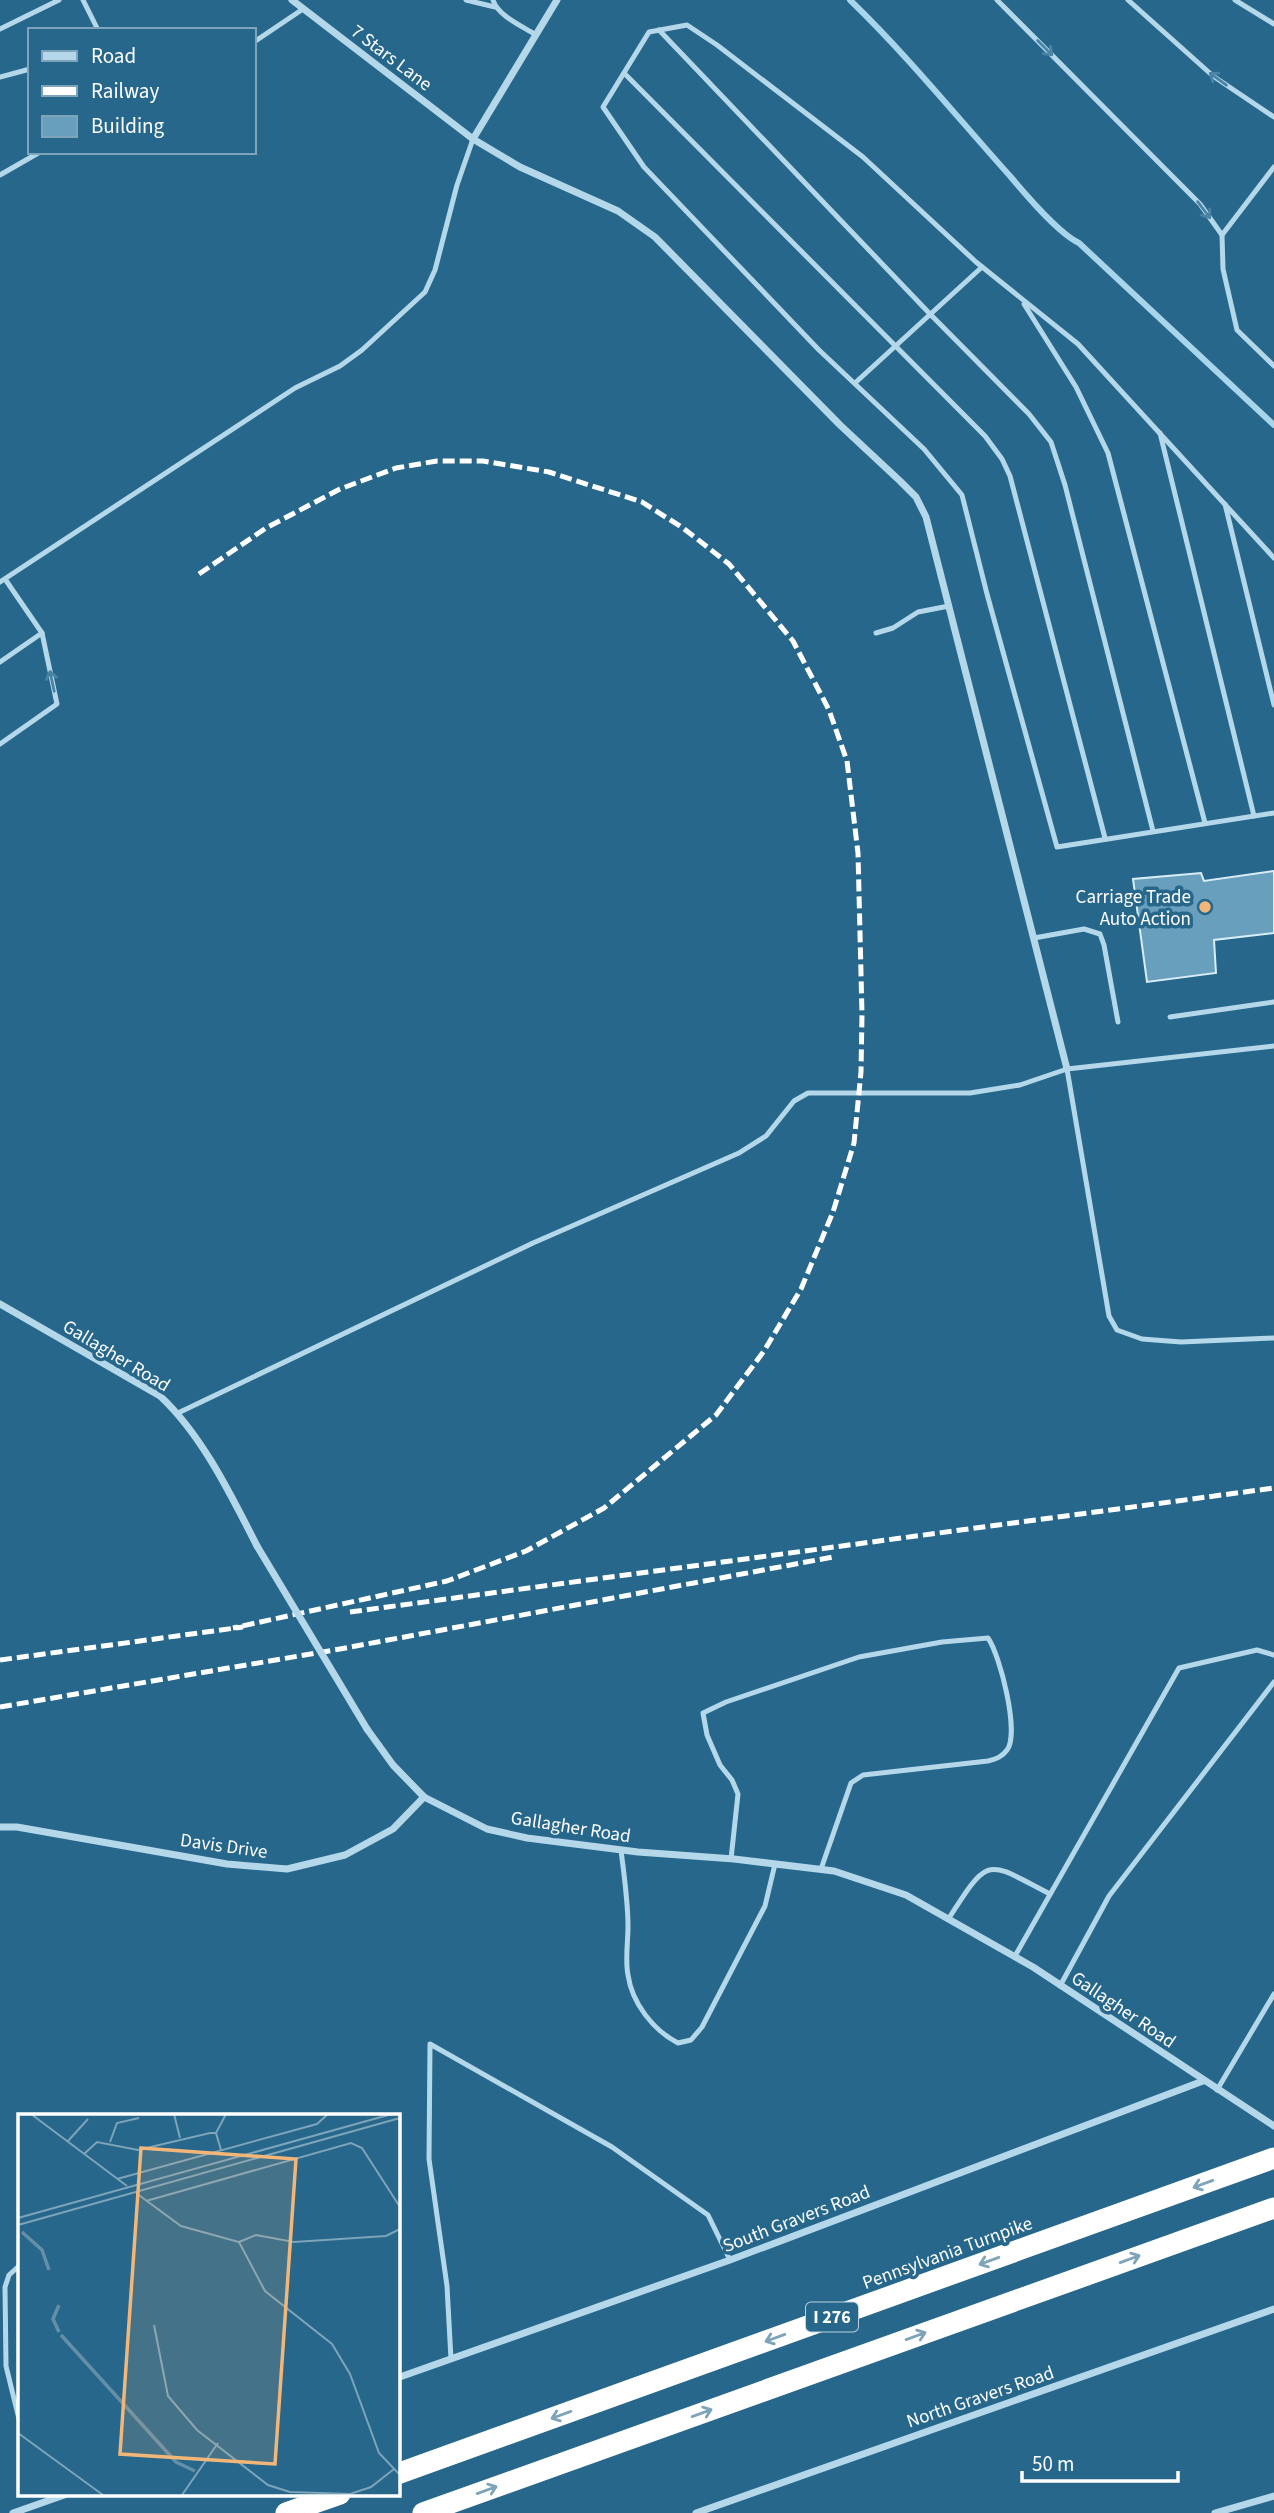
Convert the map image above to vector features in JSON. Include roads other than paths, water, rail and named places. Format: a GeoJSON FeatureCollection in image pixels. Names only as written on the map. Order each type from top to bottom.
{"type":"FeatureCollection","features":[{"type":"Feature","properties":{"kind":"highway","name":"Pennsylvania Turnpike"},"geometry":{"type":"LineString","coordinates":[[399,2473],[1271,2159]]}},
{"type":"Feature","properties":{"kind":"highway","name":"I 276"},"geometry":{"type":"LineString","coordinates":[[423,2513],[1274,2208]]}},
{"type":"Feature","properties":{"kind":"highway"},"geometry":{"type":"LineString","coordinates":[[286,2513],[334,2496]]}},
{"type":"Feature","properties":{"kind":"street","name":"7 Stars Lane"},"geometry":{"type":"LineString","coordinates":[[292,0],[473,139],[520,167],[618,211],[655,237],[916,497],[926,517],[1068,1069]]}},
{"type":"Feature","properties":{"kind":"street"},"geometry":{"type":"LineString","coordinates":[[473,139],[557,0]]}},
{"type":"Feature","properties":{"kind":"street","name":"Gallagher Road"},"geometry":{"type":"LineString","coordinates":[[0,1304],[160,1396],[178,1413],[230,1492],[257,1546],[367,1729],[393,1765],[424,1797],[487,1829],[527,1838],[834,1871],[906,1895],[1015,1956],[1274,2126]]}},
{"type":"Feature","properties":{"kind":"street","name":"Davis Drive"},"geometry":{"type":"LineString","coordinates":[[0,1827],[17,1826],[227,1864],[287,1868],[345,1855],[393,1829],[424,1797]]}},
{"type":"Feature","properties":{"kind":"street","name":"South Gravers Road"},"geometry":{"type":"LineString","coordinates":[[399,2377],[730,2260],[1203,2081]]}},
{"type":"Feature","properties":{"kind":"street","name":"North Gravers Road"},"geometry":{"type":"LineString","coordinates":[[696,2513],[1274,2309]]}},
{"type":"Feature","properties":{"kind":"street"},"geometry":{"type":"LineString","coordinates":[[1216,2513],[1274,2496]]}},
{"type":"Feature","properties":{"kind":"street"},"geometry":{"type":"LineString","coordinates":[[13,2513],[42,2498]]}},
{"type":"Feature","properties":{"kind":"lane"},"geometry":{"type":"LineString","coordinates":[[0,29],[59,0]]}},
{"type":"Feature","properties":{"kind":"lane"},"geometry":{"type":"LineString","coordinates":[[83,0],[97,28]]}},
{"type":"Feature","properties":{"kind":"lane"},"geometry":{"type":"LineString","coordinates":[[466,0],[494,3],[536,35]]}},
{"type":"Feature","properties":{"kind":"lane"},"geometry":{"type":"LineString","coordinates":[[997,0],[1200,204],[1222,236],[1223,269],[1237,330],[1274,366]]}},
{"type":"Feature","properties":{"kind":"lane"},"geometry":{"type":"LineString","coordinates":[[1128,0],[1213,76],[1274,117]]}},
{"type":"Feature","properties":{"kind":"lane"},"geometry":{"type":"LineString","coordinates":[[1235,0],[1273,22]]}},
{"type":"Feature","properties":{"kind":"lane"},"geometry":{"type":"LineString","coordinates":[[256,41],[303,9]]}},
{"type":"Feature","properties":{"kind":"lane"},"geometry":{"type":"LineString","coordinates":[[1274,558],[1078,344],[982,267],[863,157],[717,45],[687,26],[649,32],[603,107],[644,167],[819,350],[925,449],[962,495],[1057,847],[1274,813]]}},
{"type":"Feature","properties":{"kind":"lane"},"geometry":{"type":"LineString","coordinates":[[659,30],[1029,414],[1051,442],[1069,499],[1153,831]]}},
{"type":"Feature","properties":{"kind":"lane"},"geometry":{"type":"LineString","coordinates":[[0,77],[28,70]]}},
{"type":"Feature","properties":{"kind":"lane"},"geometry":{"type":"LineString","coordinates":[[624,73],[985,436],[1002,459],[1010,476],[1105,838]]}},
{"type":"Feature","properties":{"kind":"lane"},"geometry":{"type":"LineString","coordinates":[[0,744],[57,704],[42,633],[2,580],[295,388],[340,366],[385,330],[425,292],[435,270],[457,185],[473,139]]}},
{"type":"Feature","properties":{"kind":"lane"},"geometry":{"type":"LineString","coordinates":[[0,175],[37,154]]}},
{"type":"Feature","properties":{"kind":"lane"},"geometry":{"type":"LineString","coordinates":[[1222,236],[1274,167]]}},
{"type":"Feature","properties":{"kind":"lane"},"geometry":{"type":"LineString","coordinates":[[855,383],[982,267]]}},
{"type":"Feature","properties":{"kind":"lane"},"geometry":{"type":"LineString","coordinates":[[1022,301],[1076,387],[1108,453],[1205,823]]}},
{"type":"Feature","properties":{"kind":"lane"},"geometry":{"type":"LineString","coordinates":[[1159,430],[1254,816]]}},
{"type":"Feature","properties":{"kind":"lane"},"geometry":{"type":"LineString","coordinates":[[1225,504],[1274,705]]}},
{"type":"Feature","properties":{"kind":"lane"},"geometry":{"type":"LineString","coordinates":[[876,633],[893,628],[918,612],[949,606]]}},
{"type":"Feature","properties":{"kind":"lane"},"geometry":{"type":"LineString","coordinates":[[0,662],[42,633]]}},
{"type":"Feature","properties":{"kind":"lane"},"geometry":{"type":"LineString","coordinates":[[1034,938],[1084,929],[1100,934],[1118,1022]]}},
{"type":"Feature","properties":{"kind":"lane"},"geometry":{"type":"LineString","coordinates":[[1170,1017],[1274,1002]]}},
{"type":"Feature","properties":{"kind":"lane"},"geometry":{"type":"LineString","coordinates":[[178,1413],[533,1243],[738,1153],[766,1136],[794,1101],[808,1093],[970,1093],[1020,1085],[1068,1069],[1274,1046]]}},
{"type":"Feature","properties":{"kind":"lane"},"geometry":{"type":"LineString","coordinates":[[1068,1069],[1109,1315],[1117,1330],[1142,1339],[1181,1342],[1274,1338]]}},
{"type":"Feature","properties":{"kind":"lane"},"geometry":{"type":"LineString","coordinates":[[731,1859],[738,1794],[732,1780],[720,1766],[707,1735],[703,1713],[726,1702],[859,1657],[942,1642],[988,1638],[995,1648],[1005,1679],[1011,1739],[1009,1749],[999,1758],[988,1761],[863,1775],[851,1783],[821,1870]]}},
{"type":"Feature","properties":{"kind":"lane"},"geometry":{"type":"LineString","coordinates":[[1015,1956],[1179,1668],[1257,1650],[1274,1655]]}},
{"type":"Feature","properties":{"kind":"lane"},"geometry":{"type":"LineString","coordinates":[[1060,1986],[1109,1896],[1274,1682]]}},
{"type":"Feature","properties":{"kind":"lane"},"geometry":{"type":"LineString","coordinates":[[621,1850],[628,1925],[627,1974],[638,2005],[666,2037],[678,2043],[691,2040],[702,2027],[765,1906],[775,1864]]}},
{"type":"Feature","properties":{"kind":"lane"},"geometry":{"type":"LineString","coordinates":[[949,1918],[974,1879],[986,1869],[1000,1868],[1050,1894]]}},
{"type":"Feature","properties":{"kind":"lane"},"geometry":{"type":"LineString","coordinates":[[1217,2090],[1274,1994]]}},
{"type":"Feature","properties":{"kind":"lane"},"geometry":{"type":"LineString","coordinates":[[451,2359],[447,2286],[429,2159],[430,2044],[612,2147],[708,2215],[730,2260]]}},
{"type":"Feature","properties":{"kind":"lane"},"geometry":{"type":"LineString","coordinates":[[18,2267],[9,2275],[5,2287],[6,2366],[18,2415]]}},
{"type":"Feature","properties":{"kind":"waterway"},"geometry":{"type":"LineString","coordinates":[[850,0],[912,64],[1043,213],[1079,243],[1274,425]]}},
{"type":"Feature","properties":{"kind":"railway"},"geometry":{"type":"LineString","coordinates":[[199,574],[266,528],[340,489],[396,468],[437,461],[483,461],[549,472],[642,502],[683,528],[729,564],[793,641],[829,710],[847,761],[858,853],[862,1014],[861,1072],[854,1143],[833,1212],[801,1289],[764,1351],[716,1415],[604,1508],[526,1551],[447,1581],[233,1628]]}},
{"type":"Feature","properties":{"kind":"railway"},"geometry":{"type":"LineString","coordinates":[[350,1612],[1274,1488]]}},
{"type":"Feature","properties":{"kind":"railway"},"geometry":{"type":"LineString","coordinates":[[0,1707],[340,1649],[833,1557]]}},
{"type":"Feature","properties":{"kind":"railway"},"geometry":{"type":"LineString","coordinates":[[0,1660],[243,1627]]}},
{"type":"Feature","properties":{"kind":"place","name":"Carriage Trade Auto Action"},"geometry":{"type":"Point","coordinates":[1205,907]}}]}
